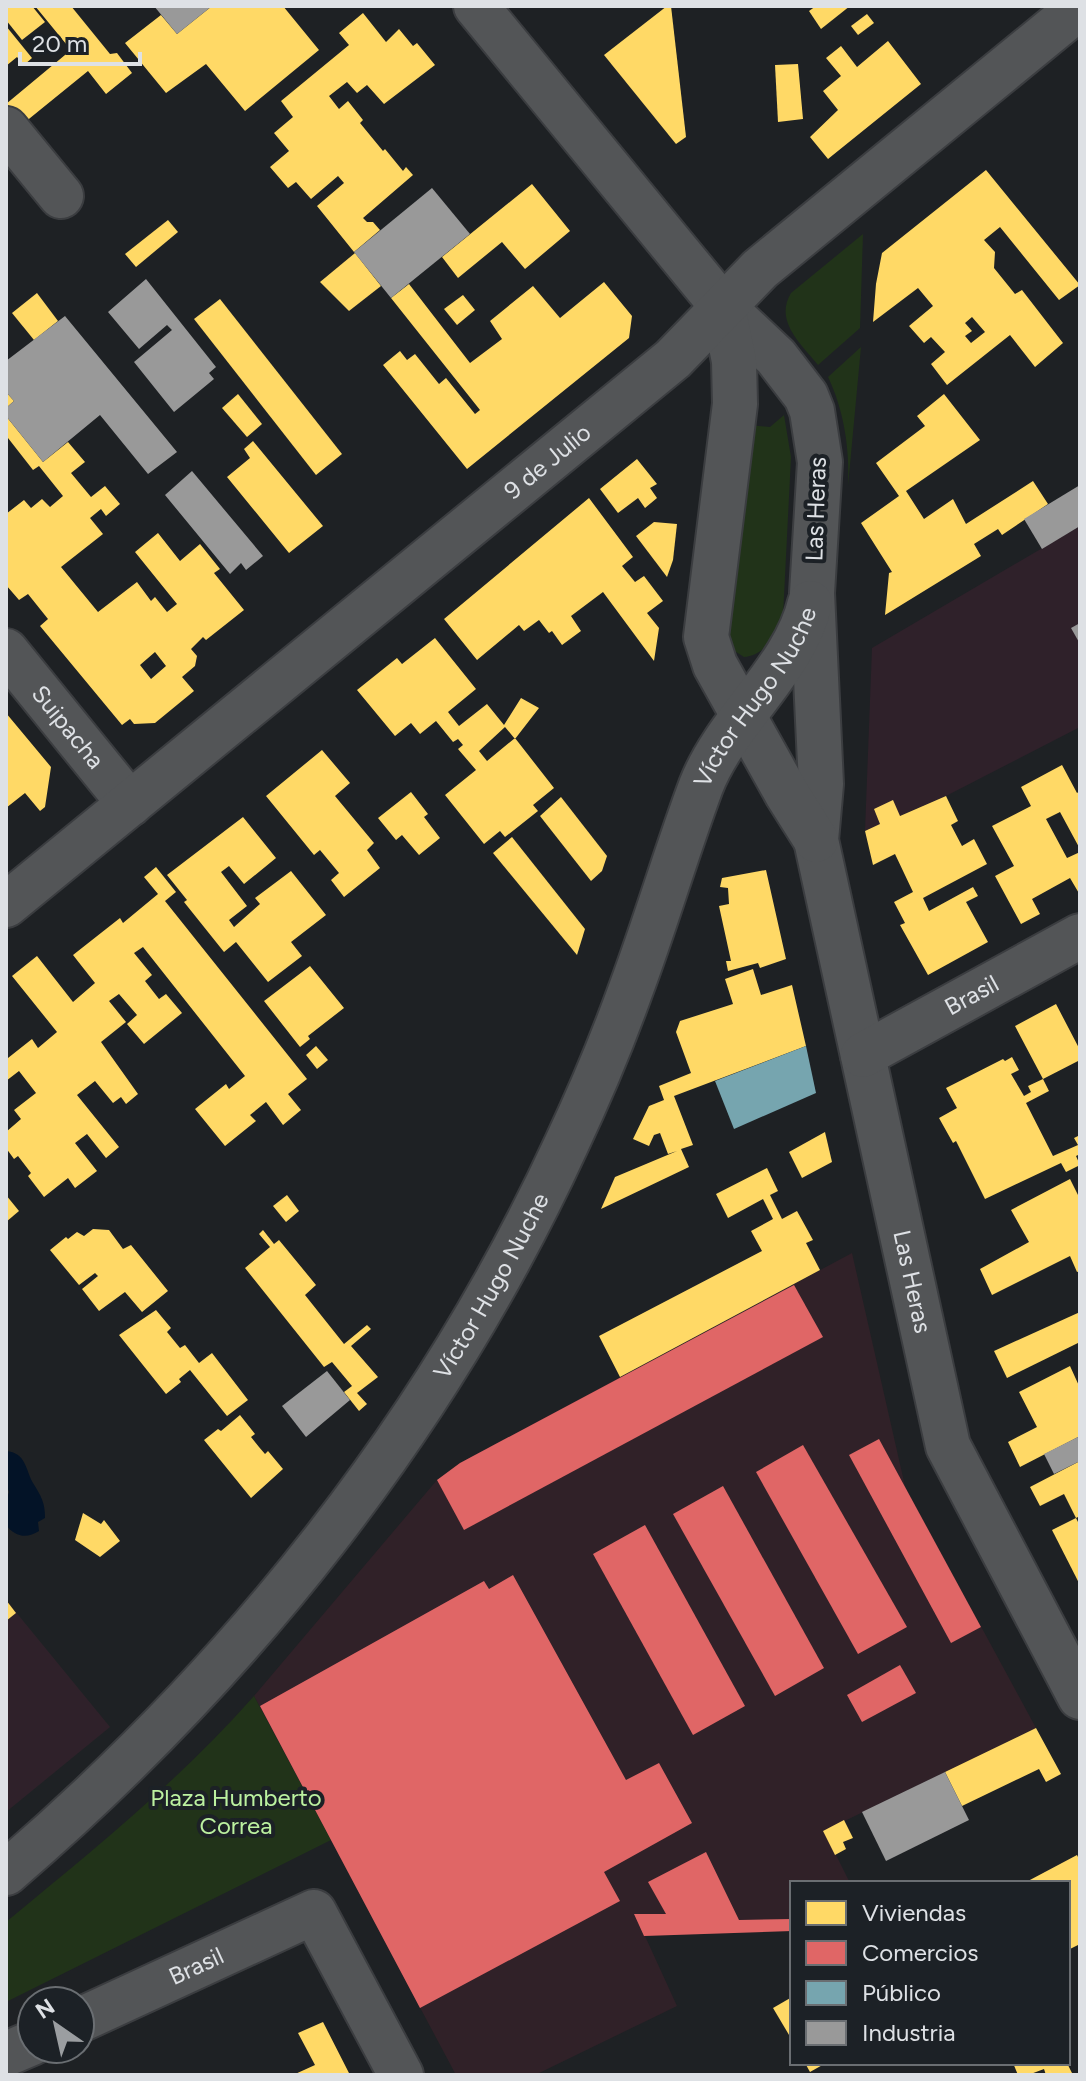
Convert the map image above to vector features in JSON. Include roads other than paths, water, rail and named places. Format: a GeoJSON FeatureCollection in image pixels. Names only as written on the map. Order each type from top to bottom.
{"type":"FeatureCollection","features":[{"type":"Feature","properties":{"kind":"street","name":"Las Heras"},"geometry":{"type":"LineString","coordinates":[[476,6],[723,307],[776,357],[806,396],[812,411],[820,462],[812,593],[821,784],[816,840],[948,1446],[1080,1697]]}},
{"type":"Feature","properties":{"kind":"street","name":"9 de Julio"},"geometry":{"type":"LineString","coordinates":[[6,905],[673,359],[760,269],[1080,7]]}},
{"type":"Feature","properties":{"kind":"street"},"geometry":{"type":"LineString","coordinates":[[6,129],[61,196]]}},
{"type":"Feature","properties":{"kind":"street","name":"Las Heras"},"geometry":{"type":"LineString","coordinates":[[723,307],[734,361],[735,404],[706,637],[715,665],[816,840]]}},
{"type":"Feature","properties":{"kind":"street","name":"Víctor Hugo Nuche"},"geometry":{"type":"LineString","coordinates":[[6,1873],[121,1770],[240,1645],[347,1512],[443,1371],[487,1298],[566,1146],[632,988],[701,787],[717,754],[793,644],[804,624],[812,593]]}},
{"type":"Feature","properties":{"kind":"street","name":"Suipacha"},"geometry":{"type":"LineString","coordinates":[[6,651],[130,804]]}},
{"type":"Feature","properties":{"kind":"street","name":"Brasil"},"geometry":{"type":"LineString","coordinates":[[863,1055],[1080,936]]}},
{"type":"Feature","properties":{"kind":"street","name":"Brasil"},"geometry":{"type":"LineString","coordinates":[[96,2013],[314,1912],[401,2075]]}},
{"type":"Feature","properties":{"kind":"water"},"geometry":{"type":"Polygon","coordinates":[[[6,1451],[18,1455],[24,1462],[43,1503],[45,1518],[38,1522],[39,1531],[30,1535],[21,1536],[6,1525],[9,1492],[6,1451]]]}},
{"type":"Feature","properties":{"kind":"park label","name":"Plaza Humberto Correa"},"geometry":{"type":"Point","coordinates":[236,1812]}}]}
